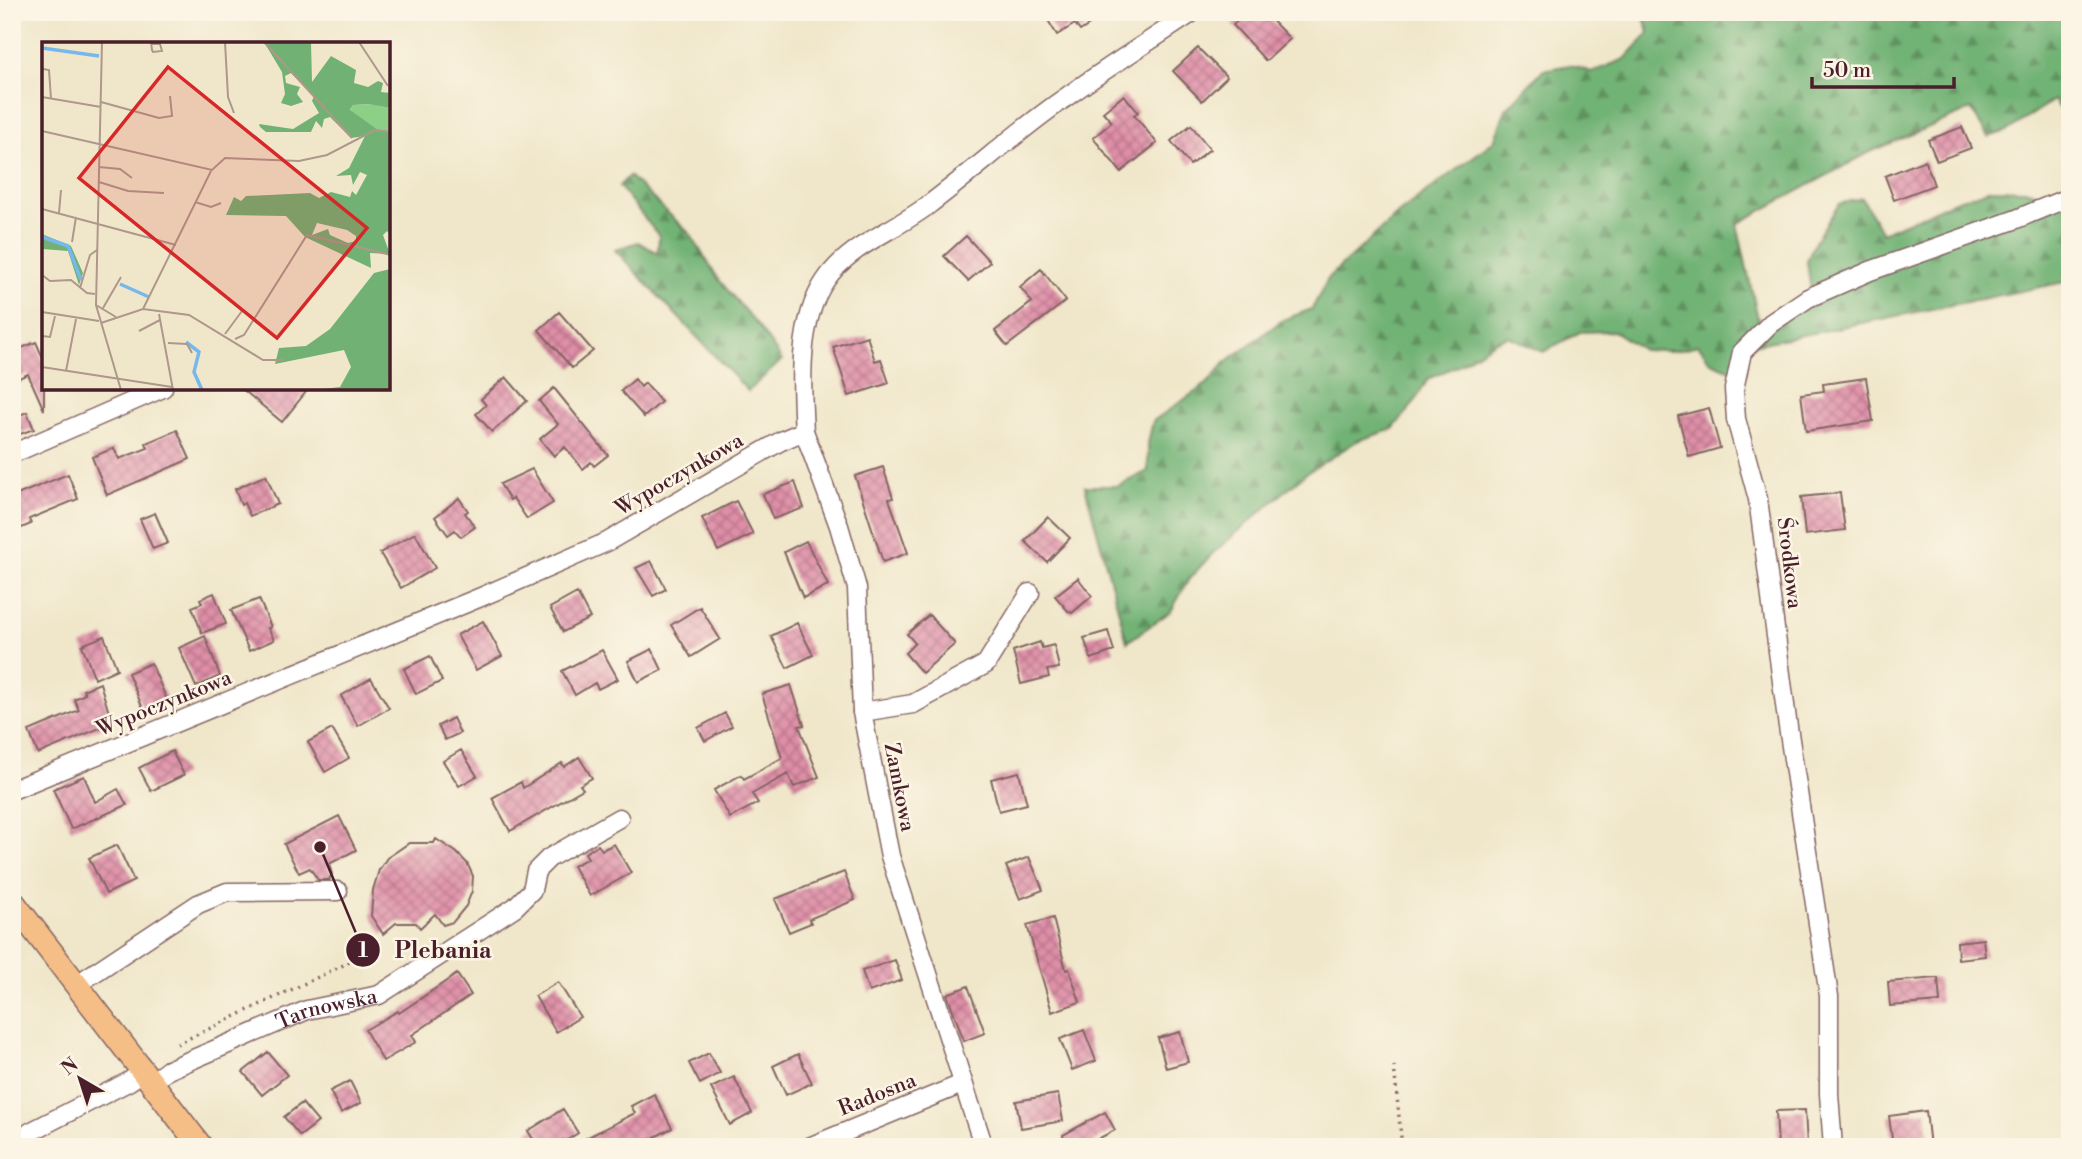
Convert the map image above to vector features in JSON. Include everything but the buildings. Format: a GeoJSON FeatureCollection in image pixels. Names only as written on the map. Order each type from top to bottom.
{"type":"FeatureCollection","features":[{"type":"Feature","properties":{"kind":"main road"},"geometry":{"type":"LineString","coordinates":[[12,901],[201,1147]]}},
{"type":"Feature","properties":{"kind":"street"},"geometry":{"type":"LineString","coordinates":[[804,430],[802,407],[806,328],[813,302],[826,279],[858,248],[925,208],[1064,98],[1193,12]]}},
{"type":"Feature","properties":{"kind":"street","name":"Środkowa"},"geometry":{"type":"LineString","coordinates":[[1832,1147],[1829,996],[1787,720],[1758,499],[1736,419],[1734,389],[1742,352],[1771,323],[1808,298],[1870,271],[2014,220],[2070,197]]}},
{"type":"Feature","properties":{"kind":"street"},"geometry":{"type":"LineString","coordinates":[[12,454],[158,390]]}},
{"type":"Feature","properties":{"kind":"street","name":"Zamkowa"},"geometry":{"type":"LineString","coordinates":[[804,430],[839,526],[857,588],[862,712],[890,856],[982,1147]]}},
{"type":"Feature","properties":{"kind":"street","name":"Wypoczynkowa"},"geometry":{"type":"LineString","coordinates":[[12,790],[481,597],[607,542],[804,430]]}},
{"type":"Feature","properties":{"kind":"street"},"geometry":{"type":"LineString","coordinates":[[862,712],[913,704],[986,664],[1030,593]]}},
{"type":"Feature","properties":{"kind":"street","name":"Tarnowska"},"geometry":{"type":"LineString","coordinates":[[30,1132],[128,1082],[168,1070],[307,1010],[379,995],[514,907],[532,890],[536,871],[549,858],[619,818]]}},
{"type":"Feature","properties":{"kind":"street"},"geometry":{"type":"LineString","coordinates":[[76,985],[198,904],[216,895],[227,892],[338,891]]}},
{"type":"Feature","properties":{"kind":"street","name":"Radosna"},"geometry":{"type":"LineString","coordinates":[[809,1147],[962,1084]]}},
{"type":"Feature","properties":{"kind":"path"},"geometry":{"type":"LineString","coordinates":[[169,1048],[371,952]]}},
{"type":"Feature","properties":{"kind":"path"},"geometry":{"type":"LineString","coordinates":[[1394,1066],[1402,1147]]}},
{"type":"Feature","properties":{"kind":"green space"},"geometry":{"type":"Polygon","coordinates":[[[1642,12],[2070,12],[2070,125],[2054,100],[2007,131],[1988,137],[1971,109],[1870,152],[1737,224],[1761,332],[1812,301],[1807,261],[1815,241],[1839,204],[1862,198],[1882,233],[1955,201],[1991,189],[2025,190],[2041,195],[2070,182],[2070,281],[1748,346],[1736,372],[1711,362],[1698,345],[1674,351],[1643,350],[1614,331],[1580,332],[1543,352],[1508,336],[1428,379],[1414,403],[1393,429],[1357,441],[1305,474],[1212,554],[1189,579],[1171,611],[1127,642],[1085,486],[1118,486],[1148,471],[1148,443],[1153,421],[1208,383],[1226,362],[1283,320],[1312,309],[1329,277],[1399,213],[1494,141],[1506,109],[1543,70],[1570,65],[1592,72],[1625,59],[1649,33],[1642,12]]]}},
{"type":"Feature","properties":{"kind":"green space"},"geometry":{"type":"Polygon","coordinates":[[[629,176],[690,234],[719,280],[758,326],[782,360],[748,391],[615,250],[638,242],[658,253],[659,236],[619,186],[629,176]]]}},
{"type":"Feature","properties":{"kind":"place","name":"Plebania"},"geometry":{"type":"Point","coordinates":[320,847]}}]}
